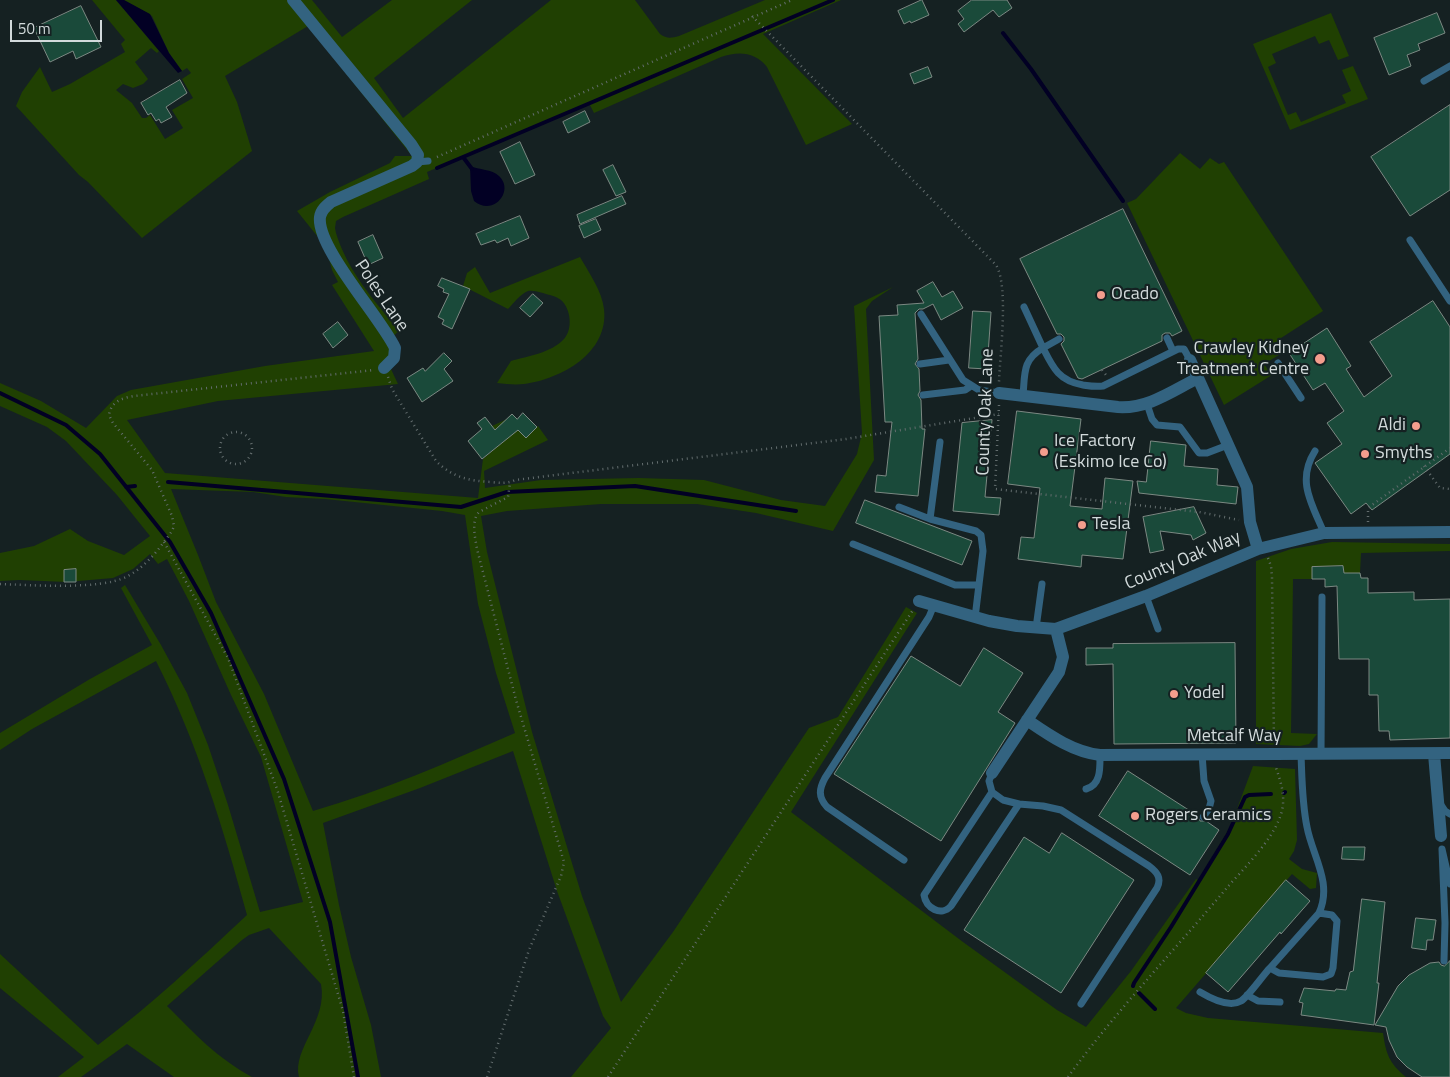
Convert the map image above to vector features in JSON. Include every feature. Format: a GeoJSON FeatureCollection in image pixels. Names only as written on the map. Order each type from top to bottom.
{"type":"FeatureCollection","features":[{"type":"Feature","properties":{"kind":"street"},"geometry":{"type":"LineString","coordinates":[[293,0],[423,161]]}},
{"type":"Feature","properties":{"kind":"street","name":"Poles Lane"},"geometry":{"type":"LineString","coordinates":[[384,368],[394,358],[395,348],[329,246],[322,230],[320,217],[325,207],[331,202],[423,161]]}},
{"type":"Feature","properties":{"kind":"street"},"geometry":{"type":"LineString","coordinates":[[1190,360],[1247,487],[1250,522],[1258,548]]}},
{"type":"Feature","properties":{"kind":"street"},"geometry":{"type":"LineString","coordinates":[[999,394],[1134,408],[1147,404],[1198,378]]}},
{"type":"Feature","properties":{"kind":"street","name":"County Oak Way"},"geometry":{"type":"LineString","coordinates":[[919,601],[976,618],[1004,624],[1056,629],[1146,596],[1258,548],[1324,533],[1450,532]]}},
{"type":"Feature","properties":{"kind":"street"},"geometry":{"type":"LineString","coordinates":[[992,773],[1061,668],[1062,652],[1056,629]]}},
{"type":"Feature","properties":{"kind":"street","name":"Metcalf Way"},"geometry":{"type":"LineString","coordinates":[[1027,720],[1077,750],[1100,755],[1450,753]]}},
{"type":"Feature","properties":{"kind":"street"},"geometry":{"type":"LineString","coordinates":[[1434,754],[1442,843]]}},
{"type":"Feature","properties":{"kind":"lane"},"geometry":{"type":"LineString","coordinates":[[1424,81],[1450,66]]}},
{"type":"Feature","properties":{"kind":"lane"},"geometry":{"type":"LineString","coordinates":[[1410,240],[1450,301]]}},
{"type":"Feature","properties":{"kind":"lane"},"geometry":{"type":"LineString","coordinates":[[1024,307],[1055,369],[1065,379],[1075,383],[1097,386],[1111,382],[1178,349],[1184,349],[1190,360]]}},
{"type":"Feature","properties":{"kind":"lane"},"geometry":{"type":"LineString","coordinates":[[921,314],[960,377],[971,386],[980,390],[999,394]]}},
{"type":"Feature","properties":{"kind":"lane"},"geometry":{"type":"LineString","coordinates":[[1167,338],[1173,351]]}},
{"type":"Feature","properties":{"kind":"lane"},"geometry":{"type":"LineString","coordinates":[[1023,396],[1026,365],[1033,355],[1059,339]]}},
{"type":"Feature","properties":{"kind":"lane"},"geometry":{"type":"LineString","coordinates":[[920,364],[950,360]]}},
{"type":"Feature","properties":{"kind":"lane"},"geometry":{"type":"LineString","coordinates":[[1278,363],[1301,398]]}},
{"type":"Feature","properties":{"kind":"lane"},"geometry":{"type":"LineString","coordinates":[[924,395],[965,390],[971,386]]}},
{"type":"Feature","properties":{"kind":"lane"},"geometry":{"type":"LineString","coordinates":[[1147,404],[1152,419],[1157,425],[1180,427],[1199,452],[1207,453],[1228,445]]}},
{"type":"Feature","properties":{"kind":"lane"},"geometry":{"type":"LineString","coordinates":[[930,519],[940,442]]}},
{"type":"Feature","properties":{"kind":"lane"},"geometry":{"type":"LineString","coordinates":[[1315,452],[1309,461],[1305,475],[1309,496],[1324,533]]}},
{"type":"Feature","properties":{"kind":"lane"},"geometry":{"type":"LineString","coordinates":[[899,507],[930,519],[976,531],[980,534],[983,546],[976,618]]}},
{"type":"Feature","properties":{"kind":"lane"},"geometry":{"type":"LineString","coordinates":[[853,544],[952,584],[962,586],[980,585]]}},
{"type":"Feature","properties":{"kind":"lane"},"geometry":{"type":"LineString","coordinates":[[1036,628],[1042,584]]}},
{"type":"Feature","properties":{"kind":"lane"},"geometry":{"type":"LineString","coordinates":[[1146,596],[1158,629]]}},
{"type":"Feature","properties":{"kind":"lane"},"geometry":{"type":"LineString","coordinates":[[1321,754],[1322,597]]}},
{"type":"Feature","properties":{"kind":"lane"},"geometry":{"type":"LineString","coordinates":[[904,860],[827,807],[822,801],[819,791],[825,778],[929,616],[934,605]]}},
{"type":"Feature","properties":{"kind":"lane"},"geometry":{"type":"LineString","coordinates":[[1202,754],[1204,781],[1211,801],[1209,809],[1203,817]]}},
{"type":"Feature","properties":{"kind":"lane"},"geometry":{"type":"LineString","coordinates":[[1200,992],[1213,999],[1232,1003],[1240,1002],[1319,913],[1322,902],[1323,881],[1307,827],[1301,754]]}},
{"type":"Feature","properties":{"kind":"lane"},"geometry":{"type":"LineString","coordinates":[[1086,789],[1092,787],[1098,776],[1100,755]]}},
{"type":"Feature","properties":{"kind":"lane"},"geometry":{"type":"LineString","coordinates":[[992,773],[989,782],[992,792],[1003,800],[1019,804],[1049,807],[1066,812],[1149,866],[1159,878],[1157,888],[1080,1004]]}},
{"type":"Feature","properties":{"kind":"lane"},"geometry":{"type":"LineString","coordinates":[[992,792],[926,892],[924,898],[926,901],[940,912],[946,911],[951,906],[1019,804]]}},
{"type":"Feature","properties":{"kind":"lane"},"geometry":{"type":"LineString","coordinates":[[1437,793],[1443,809],[1450,814]]}},
{"type":"Feature","properties":{"kind":"lane"},"geometry":{"type":"LineString","coordinates":[[1442,843],[1450,884]]}},
{"type":"Feature","properties":{"kind":"lane"},"geometry":{"type":"LineString","coordinates":[[1442,843],[1445,923],[1444,961]]}},
{"type":"Feature","properties":{"kind":"lane"},"geometry":{"type":"LineString","coordinates":[[1270,968],[1279,974],[1323,977],[1331,974],[1337,921],[1335,916],[1319,913]]}},
{"type":"Feature","properties":{"kind":"lane"},"geometry":{"type":"LineString","coordinates":[[1247,995],[1258,1001],[1280,1002]]}},
{"type":"Feature","properties":{"kind":"path"},"geometry":{"type":"LineString","coordinates":[[423,161],[792,0]]}},
{"type":"Feature","properties":{"kind":"path","name":"County Oak Lane"},"geometry":{"type":"LineString","coordinates":[[752,16],[993,261],[1000,272],[1003,285],[995,489],[1199,512],[1250,522]]}},
{"type":"Feature","properties":{"kind":"path"},"geometry":{"type":"LineString","coordinates":[[0,584],[85,584],[117,581],[144,564],[172,532],[174,526],[172,516],[152,470],[110,418],[109,412],[117,401],[134,396],[384,368],[397,397],[430,453],[441,466],[452,474],[466,480],[510,483],[515,480],[846,439],[999,414]]}},
{"type":"Feature","properties":{"kind":"path"},"geometry":{"type":"LineString","coordinates":[[236,432],[246,436],[252,445],[248,460],[238,464],[228,463],[221,456],[220,451],[220,446],[225,436],[236,432]]}},
{"type":"Feature","properties":{"kind":"path"},"geometry":{"type":"LineString","coordinates":[[1368,534],[1368,508],[1450,448]]}},
{"type":"Feature","properties":{"kind":"path"},"geometry":{"type":"LineString","coordinates":[[1424,466],[1440,488],[1450,489]]}},
{"type":"Feature","properties":{"kind":"path"},"geometry":{"type":"LineString","coordinates":[[487,1077],[526,959],[561,876],[564,862],[516,700],[476,549],[476,515],[508,497],[510,483]]}},
{"type":"Feature","properties":{"kind":"path"},"geometry":{"type":"LineString","coordinates":[[164,542],[228,658],[277,789],[343,1010],[354,1077]]}},
{"type":"Feature","properties":{"kind":"path"},"geometry":{"type":"LineString","coordinates":[[1068,1077],[1102,1031],[1262,846],[1280,816],[1284,799],[1274,754],[1272,577],[1270,562],[1258,548]]}},
{"type":"Feature","properties":{"kind":"path"},"geometry":{"type":"LineString","coordinates":[[608,1077],[919,601]]}},
{"type":"Feature","properties":{"kind":"green space"},"geometry":{"type":"Polygon","coordinates":[[[92,0],[116,0],[159,51],[157,53],[151,48],[135,62],[148,79],[143,84],[133,88],[123,84],[116,90],[132,103],[142,118],[150,115],[165,139],[183,128],[172,110],[193,98],[182,79],[191,73],[187,68],[182,71],[169,53],[152,16],[124,0],[312,0],[342,37],[392,0],[472,0],[374,78],[403,118],[551,0],[635,0],[660,34],[669,38],[679,36],[765,0],[841,0],[763,34],[852,124],[806,145],[767,67],[757,58],[746,54],[721,57],[594,113],[589,103],[427,172],[429,179],[336,221],[336,233],[347,260],[371,297],[399,331],[386,342],[391,350],[390,367],[398,384],[218,401],[127,420],[165,473],[478,498],[483,459],[504,441],[492,426],[507,419],[526,438],[538,426],[548,440],[484,471],[485,488],[541,480],[639,478],[704,480],[781,500],[825,506],[857,454],[862,433],[854,306],[893,287],[872,301],[866,309],[874,460],[833,531],[756,513],[697,504],[601,504],[507,511],[481,516],[487,552],[532,732],[582,896],[621,1002],[673,932],[809,728],[838,717],[906,607],[917,613],[791,812],[963,942],[1057,1010],[1086,1027],[1131,971],[1196,879],[1198,880],[1231,825],[1253,766],[1295,769],[1297,840],[1294,851],[1289,859],[1302,869],[1317,873],[1316,888],[1310,889],[1292,874],[1176,1008],[1186,1013],[1208,1018],[1383,1033],[1389,1058],[1406,1077],[571,1077],[611,1028],[603,1016],[557,891],[513,751],[420,788],[323,823],[339,905],[351,957],[371,1025],[381,1077],[299,1077],[298,1066],[300,1056],[320,1010],[321,984],[269,928],[249,935],[242,940],[167,1006],[217,1053],[252,1077],[174,1077],[127,1044],[81,1077],[58,1077],[84,1057],[0,988],[0,954],[98,1045],[156,998],[247,915],[208,785],[184,722],[156,661],[32,729],[0,750],[0,733],[90,679],[152,645],[121,588],[125,585],[187,693],[208,745],[228,805],[260,912],[303,902],[261,757],[189,601],[167,559],[158,564],[150,554],[133,569],[113,578],[67,582],[0,581],[0,553],[34,546],[70,529],[88,541],[124,555],[150,536],[117,495],[66,441],[47,427],[0,406],[0,383],[41,401],[86,428],[117,396],[131,390],[265,366],[374,351],[332,285],[338,282],[332,270],[326,247],[297,211],[330,192],[390,163],[395,156],[412,156],[308,26],[225,76],[237,102],[252,151],[142,238],[79,175],[16,106],[22,92],[40,67],[52,92],[70,84],[125,52],[121,44],[125,40],[92,0]],[[171,489],[216,602],[264,694],[313,811],[390,785],[515,733],[496,673],[478,604],[465,515],[253,492],[171,489]]]}},
{"type":"Feature","properties":{"kind":"green space"},"geometry":{"type":"Polygon","coordinates":[[[1331,13],[1349,56],[1338,60],[1329,40],[1319,44],[1315,36],[1272,54],[1276,63],[1268,67],[1288,115],[1296,112],[1301,122],[1346,103],[1342,95],[1351,91],[1342,70],[1353,66],[1368,99],[1290,130],[1253,44],[1331,13]]]}},
{"type":"Feature","properties":{"kind":"green space"},"geometry":{"type":"Polygon","coordinates":[[[1180,153],[1200,169],[1210,158],[1219,164],[1224,162],[1323,311],[1281,338],[1279,355],[1264,364],[1272,375],[1224,405],[1127,203],[1136,199],[1180,153]]]}},
{"type":"Feature","properties":{"kind":"green space"},"geometry":{"type":"Polygon","coordinates":[[[580,257],[595,282],[603,302],[604,325],[599,339],[591,351],[567,370],[524,384],[497,383],[511,361],[532,356],[559,344],[569,330],[569,314],[561,300],[532,291],[522,294],[508,309],[463,286],[467,273],[475,267],[490,293],[580,257]]]}},
{"type":"Feature","properties":{"kind":"green space"},"geometry":{"type":"Polygon","coordinates":[[[1332,542],[1450,544],[1450,551],[1361,553],[1360,573],[1344,573],[1343,566],[1312,567],[1312,579],[1293,579],[1291,733],[1317,734],[1309,744],[1300,746],[1256,744],[1256,561],[1291,549],[1332,542]]]}},
{"type":"Feature","properties":{"kind":"water"},"geometry":{"type":"Polygon","coordinates":[[[116,0],[124,0],[150,14],[169,53],[182,71],[178,73],[116,0]]]}},
{"type":"Feature","properties":{"kind":"water"},"geometry":{"type":"Polygon","coordinates":[[[470,166],[493,172],[499,176],[505,188],[500,200],[488,206],[474,201],[471,191],[470,166]]]}},
{"type":"Feature","properties":{"kind":"building"},"geometry":{"type":"Polygon","coordinates":[[[922,0],[929,15],[904,24],[898,11],[922,0]]]}},
{"type":"Feature","properties":{"kind":"building"},"geometry":{"type":"Polygon","coordinates":[[[972,0],[1007,0],[1012,8],[999,17],[993,10],[964,32],[958,24],[964,19],[958,11],[972,0]]]}},
{"type":"Feature","properties":{"kind":"building"},"geometry":{"type":"Polygon","coordinates":[[[81,6],[101,47],[76,59],[73,51],[50,62],[34,28],[81,6]]]}},
{"type":"Feature","properties":{"kind":"building"},"geometry":{"type":"Polygon","coordinates":[[[1437,13],[1445,33],[1418,44],[1420,50],[1407,55],[1411,66],[1389,75],[1374,38],[1437,13]]]}},
{"type":"Feature","properties":{"kind":"building"},"geometry":{"type":"Polygon","coordinates":[[[928,67],[932,77],[914,84],[910,74],[928,67]]]}},
{"type":"Feature","properties":{"kind":"building"},"geometry":{"type":"Polygon","coordinates":[[[180,80],[187,93],[166,107],[172,117],[161,123],[159,119],[156,121],[151,113],[148,115],[141,103],[180,80]]]}},
{"type":"Feature","properties":{"kind":"building"},"geometry":{"type":"Polygon","coordinates":[[[1450,105],[1450,190],[1410,216],[1371,157],[1450,105]]]}},
{"type":"Feature","properties":{"kind":"building"},"geometry":{"type":"Polygon","coordinates":[[[585,111],[590,122],[568,133],[563,122],[585,111]]]}},
{"type":"Feature","properties":{"kind":"building"},"geometry":{"type":"Polygon","coordinates":[[[520,142],[535,175],[515,184],[500,152],[520,142]]]}},
{"type":"Feature","properties":{"kind":"building"},"geometry":{"type":"Polygon","coordinates":[[[613,165],[626,192],[616,196],[603,170],[613,165]]]}},
{"type":"Feature","properties":{"kind":"building"},"geometry":{"type":"Polygon","coordinates":[[[622,196],[626,204],[580,224],[577,215],[622,196]]]}},
{"type":"Feature","properties":{"kind":"building","name":"Ocado"},"geometry":{"type":"Polygon","coordinates":[[[1123,209],[1182,331],[1172,336],[1170,333],[1165,333],[1162,335],[1162,341],[1082,379],[1078,378],[1061,344],[1064,341],[1064,337],[1061,334],[1057,334],[1020,259],[1123,209]]]}},
{"type":"Feature","properties":{"kind":"building"},"geometry":{"type":"Polygon","coordinates":[[[520,216],[529,238],[511,246],[508,238],[497,243],[495,240],[481,245],[476,234],[520,216]]]}},
{"type":"Feature","properties":{"kind":"building"},"geometry":{"type":"Polygon","coordinates":[[[596,219],[601,230],[584,238],[579,226],[596,219]]]}},
{"type":"Feature","properties":{"kind":"building"},"geometry":{"type":"Polygon","coordinates":[[[373,235],[383,258],[368,265],[358,242],[373,235]]]}},
{"type":"Feature","properties":{"kind":"building"},"geometry":{"type":"Polygon","coordinates":[[[442,278],[470,289],[452,329],[442,324],[444,320],[438,317],[449,294],[443,292],[444,289],[438,286],[442,278]]]}},
{"type":"Feature","properties":{"kind":"building"},"geometry":{"type":"Polygon","coordinates":[[[933,282],[942,297],[953,291],[963,308],[941,320],[933,304],[919,309],[915,313],[918,359],[915,364],[919,369],[920,391],[918,395],[921,400],[922,429],[925,429],[918,496],[875,492],[877,475],[886,476],[892,422],[885,422],[879,316],[898,315],[897,305],[924,303],[917,291],[933,282]]]}},
{"type":"Feature","properties":{"kind":"building"},"geometry":{"type":"Polygon","coordinates":[[[533,294],[543,303],[530,317],[520,308],[533,294]]]}},
{"type":"Feature","properties":{"kind":"building"},"geometry":{"type":"Polygon","coordinates":[[[1433,301],[1450,327],[1450,454],[1372,510],[1366,503],[1351,514],[1315,463],[1342,444],[1327,423],[1344,411],[1325,383],[1313,390],[1289,353],[1327,328],[1351,366],[1346,369],[1364,397],[1392,376],[1370,342],[1433,301]]]}},
{"type":"Feature","properties":{"kind":"building"},"geometry":{"type":"Polygon","coordinates":[[[973,311],[991,312],[987,369],[969,368],[973,311]]]}},
{"type":"Feature","properties":{"kind":"building"},"geometry":{"type":"Polygon","coordinates":[[[338,322],[348,335],[333,348],[323,334],[338,322]]]}},
{"type":"Feature","properties":{"kind":"building"},"geometry":{"type":"Polygon","coordinates":[[[444,353],[452,361],[444,369],[453,381],[422,402],[407,378],[423,368],[425,371],[444,353]]]}},
{"type":"Feature","properties":{"kind":"building"},"geometry":{"type":"Polygon","coordinates":[[[1017,411],[1081,419],[1070,506],[1102,509],[1105,478],[1133,481],[1123,559],[1082,555],[1081,567],[1018,559],[1021,537],[1034,538],[1040,488],[1008,484],[1017,411]]]}},
{"type":"Feature","properties":{"kind":"building"},"geometry":{"type":"Polygon","coordinates":[[[523,413],[537,427],[526,438],[518,430],[482,459],[468,441],[482,429],[477,423],[485,417],[495,430],[512,414],[517,419],[523,413]]]}},
{"type":"Feature","properties":{"kind":"building"},"geometry":{"type":"Polygon","coordinates":[[[992,420],[985,497],[1001,498],[999,515],[953,511],[962,423],[992,420]]]}},
{"type":"Feature","properties":{"kind":"building"},"geometry":{"type":"Polygon","coordinates":[[[1151,441],[1186,445],[1184,466],[1218,469],[1217,485],[1238,487],[1236,504],[1139,493],[1137,481],[1146,482],[1151,441]]]}},
{"type":"Feature","properties":{"kind":"building"},"geometry":{"type":"Polygon","coordinates":[[[865,500],[972,541],[962,565],[856,523],[865,500]]]}},
{"type":"Feature","properties":{"kind":"building"},"geometry":{"type":"Polygon","coordinates":[[[1194,507],[1206,533],[1193,540],[1191,535],[1160,531],[1164,550],[1150,553],[1143,517],[1194,507]]]}},
{"type":"Feature","properties":{"kind":"building"},"geometry":{"type":"Polygon","coordinates":[[[1343,566],[1344,573],[1360,573],[1361,578],[1368,578],[1368,593],[1414,592],[1414,600],[1450,599],[1450,738],[1390,740],[1389,731],[1379,731],[1378,695],[1369,695],[1369,659],[1339,659],[1337,586],[1325,587],[1325,579],[1312,579],[1312,567],[1343,566]]]}},
{"type":"Feature","properties":{"kind":"building"},"geometry":{"type":"Polygon","coordinates":[[[76,569],[76,582],[64,582],[64,570],[76,569]]]}},
{"type":"Feature","properties":{"kind":"building","name":"Yodel"},"geometry":{"type":"Polygon","coordinates":[[[1235,643],[1236,743],[1114,744],[1113,664],[1086,665],[1086,648],[1113,648],[1113,644],[1235,643]]]}},
{"type":"Feature","properties":{"kind":"building"},"geometry":{"type":"Polygon","coordinates":[[[984,648],[1023,673],[998,712],[1015,723],[941,841],[834,774],[911,656],[960,686],[984,648]]]}},
{"type":"Feature","properties":{"kind":"building"},"geometry":{"type":"Polygon","coordinates":[[[1128,771],[1198,816],[1200,821],[1206,821],[1219,830],[1190,875],[1099,816],[1128,771]]]}},
{"type":"Feature","properties":{"kind":"building"},"geometry":{"type":"Polygon","coordinates":[[[1062,833],[1134,880],[1061,993],[964,930],[1024,837],[1049,853],[1062,833]]]}},
{"type":"Feature","properties":{"kind":"building"},"geometry":{"type":"Polygon","coordinates":[[[1343,847],[1365,847],[1364,860],[1342,859],[1343,847]]]}},
{"type":"Feature","properties":{"kind":"building"},"geometry":{"type":"Polygon","coordinates":[[[1286,880],[1310,901],[1281,934],[1280,932],[1228,992],[1206,973],[1286,880]]]}},
{"type":"Feature","properties":{"kind":"building"},"geometry":{"type":"Polygon","coordinates":[[[1362,899],[1385,902],[1374,1025],[1301,1015],[1303,1003],[1299,1002],[1304,988],[1335,991],[1336,989],[1346,990],[1350,972],[1353,971],[1362,899]]]}},
{"type":"Feature","properties":{"kind":"building"},"geometry":{"type":"Polygon","coordinates":[[[1416,918],[1436,920],[1433,940],[1427,940],[1426,950],[1412,948],[1416,918]]]}},
{"type":"Feature","properties":{"kind":"building"},"geometry":{"type":"Polygon","coordinates":[[[1450,961],[1450,1077],[1422,1077],[1407,1067],[1397,1057],[1389,1040],[1386,1027],[1375,1025],[1398,986],[1409,975],[1430,963],[1439,962],[1444,966],[1450,961]]]}},
{"type":"Feature","properties":{"kind":"waterway"},"geometry":{"type":"LineString","coordinates":[[437,168],[833,0]]}},
{"type":"Feature","properties":{"kind":"waterway"},"geometry":{"type":"LineString","coordinates":[[1003,33],[1031,69],[1123,201]]}},
{"type":"Feature","properties":{"kind":"waterway"},"geometry":{"type":"LineString","coordinates":[[463,157],[472,169]]}},
{"type":"Feature","properties":{"kind":"waterway"},"geometry":{"type":"LineString","coordinates":[[0,393],[66,425],[100,454],[170,542],[211,613],[284,779],[330,922],[358,1077]]}},
{"type":"Feature","properties":{"kind":"waterway"},"geometry":{"type":"LineString","coordinates":[[168,482],[461,507],[507,492],[635,486],[796,511]]}},
{"type":"Feature","properties":{"kind":"waterway"},"geometry":{"type":"LineString","coordinates":[[126,487],[135,486]]}},
{"type":"Feature","properties":{"kind":"waterway"},"geometry":{"type":"LineString","coordinates":[[1133,986],[1228,834],[1245,797],[1249,795],[1271,794]]}},
{"type":"Feature","properties":{"kind":"waterway"},"geometry":{"type":"LineString","coordinates":[[1139,993],[1155,1009]]}},
{"type":"Feature","properties":{"kind":"place","name":"Ocado"},"geometry":{"type":"Point","coordinates":[1101,295]}},
{"type":"Feature","properties":{"kind":"place","name":"Crawley Kidney Treatment Centre"},"geometry":{"type":"Point","coordinates":[1320,359]}},
{"type":"Feature","properties":{"kind":"place","name":"Aldi"},"geometry":{"type":"Point","coordinates":[1416,426]}},
{"type":"Feature","properties":{"kind":"place","name":"Ice Factory (Eskimo Ice Co)"},"geometry":{"type":"Point","coordinates":[1044,452]}},
{"type":"Feature","properties":{"kind":"place","name":"Smyths"},"geometry":{"type":"Point","coordinates":[1365,454]}},
{"type":"Feature","properties":{"kind":"place","name":"Tesla"},"geometry":{"type":"Point","coordinates":[1082,525]}},
{"type":"Feature","properties":{"kind":"place","name":"Yodel"},"geometry":{"type":"Point","coordinates":[1174,694]}},
{"type":"Feature","properties":{"kind":"place","name":"Rogers Ceramics"},"geometry":{"type":"Point","coordinates":[1135,816]}}]}
